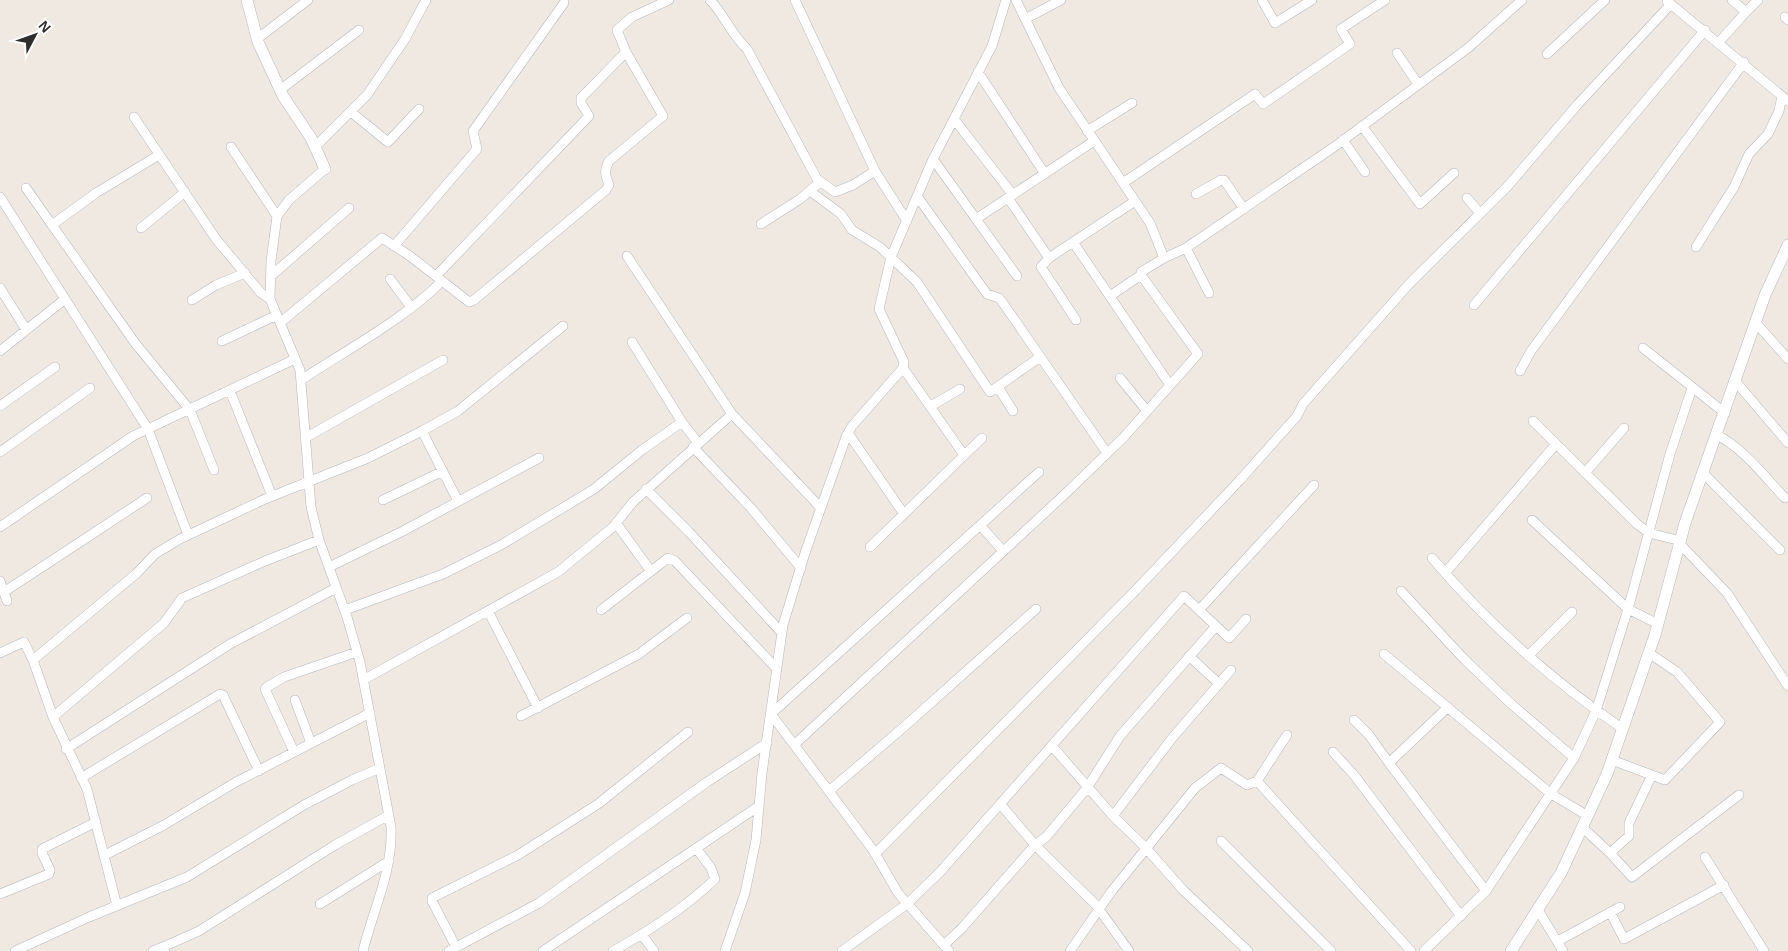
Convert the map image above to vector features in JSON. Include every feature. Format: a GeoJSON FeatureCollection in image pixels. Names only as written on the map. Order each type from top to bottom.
{"type":"FeatureCollection","features":[{"type":"Feature","properties":{"kind":"street"},"geometry":{"type":"LineString","coordinates":[[247,0],[257,39],[280,90],[315,148],[325,169],[290,200],[277,216],[270,299],[300,370],[311,507],[319,540],[345,610],[357,652],[389,815],[392,843],[389,861],[363,951]]}},
{"type":"Feature","properties":{"kind":"street"},"geometry":{"type":"LineString","coordinates":[[257,39],[308,0]]}},
{"type":"Feature","properties":{"kind":"street"},"geometry":{"type":"LineString","coordinates":[[315,148],[367,95],[405,39],[426,0]]}},
{"type":"Feature","properties":{"kind":"street"},"geometry":{"type":"LineString","coordinates":[[222,341],[278,319],[382,238],[439,278],[469,302],[474,300],[606,190],[609,185],[605,174],[605,167],[609,161],[663,116],[617,34],[619,27],[632,17],[669,0]]}},
{"type":"Feature","properties":{"kind":"street"},"geometry":{"type":"LineString","coordinates":[[710,0],[721,12],[734,37],[747,49],[817,179],[835,192],[853,185],[875,171]]}},
{"type":"Feature","properties":{"kind":"street"},"geometry":{"type":"LineString","coordinates":[[795,0],[875,171],[907,221]]}},
{"type":"Feature","properties":{"kind":"street"},"geometry":{"type":"LineString","coordinates":[[725,951],[745,893],[756,840],[782,633],[801,568],[848,432],[903,368],[902,356],[880,309],[891,257],[933,159],[992,46],[1006,0]]}},
{"type":"Feature","properties":{"kind":"street"},"geometry":{"type":"LineString","coordinates":[[1016,0],[1059,88],[1150,223],[1164,258]]}},
{"type":"Feature","properties":{"kind":"street"},"geometry":{"type":"LineString","coordinates":[[1025,19],[1061,0]]}},
{"type":"Feature","properties":{"kind":"street"},"geometry":{"type":"LineString","coordinates":[[1262,0],[1274,23],[1312,0]]}},
{"type":"Feature","properties":{"kind":"street"},"geometry":{"type":"LineString","coordinates":[[1122,183],[1255,94],[1263,104],[1325,62],[1350,44],[1341,29],[1385,0]]}},
{"type":"Feature","properties":{"kind":"street"},"geometry":{"type":"LineString","coordinates":[[1110,296],[1141,275],[1141,272],[1164,258],[1186,248],[1343,140],[1468,48],[1522,0]]}},
{"type":"Feature","properties":{"kind":"street"},"geometry":{"type":"LineString","coordinates":[[1547,54],[1605,0]]}},
{"type":"Feature","properties":{"kind":"street"},"geometry":{"type":"LineString","coordinates":[[1732,0],[1746,12]]}},
{"type":"Feature","properties":{"kind":"street"},"geometry":{"type":"LineString","coordinates":[[1719,42],[1758,0]]}},
{"type":"Feature","properties":{"kind":"street"},"geometry":{"type":"LineString","coordinates":[[394,246],[477,149],[473,131],[564,1]]}},
{"type":"Feature","properties":{"kind":"street"},"geometry":{"type":"LineString","coordinates":[[875,854],[1134,592],[1240,480],[1296,416],[1303,404],[1410,283],[1507,187],[1668,2],[1744,62],[1785,99],[1768,134],[1749,154],[1734,187],[1696,247]]}},
{"type":"Feature","properties":{"kind":"street"},"geometry":{"type":"LineString","coordinates":[[280,90],[359,30]]}},
{"type":"Feature","properties":{"kind":"street"},"geometry":{"type":"LineString","coordinates":[[1474,305],[1705,30]]}},
{"type":"Feature","properties":{"kind":"street"},"geometry":{"type":"LineString","coordinates":[[301,380],[431,292],[439,278],[589,116],[581,103],[581,98],[626,52]]}},
{"type":"Feature","properties":{"kind":"street"},"geometry":{"type":"LineString","coordinates":[[1397,53],[1418,84]]}},
{"type":"Feature","properties":{"kind":"street"},"geometry":{"type":"LineString","coordinates":[[1520,372],[1531,351],[1744,62]]}},
{"type":"Feature","properties":{"kind":"street"},"geometry":{"type":"LineString","coordinates":[[978,72],[1045,174]]}},
{"type":"Feature","properties":{"kind":"street"},"geometry":{"type":"LineString","coordinates":[[1087,131],[1132,104]]}},
{"type":"Feature","properties":{"kind":"street"},"geometry":{"type":"LineString","coordinates":[[351,112],[388,142],[419,109]]}},
{"type":"Feature","properties":{"kind":"street"},"geometry":{"type":"LineString","coordinates":[[134,117],[216,239],[261,294],[270,299]]}},
{"type":"Feature","properties":{"kind":"street"},"geometry":{"type":"LineString","coordinates":[[954,119],[1011,196],[1049,258]]}},
{"type":"Feature","properties":{"kind":"street"},"geometry":{"type":"LineString","coordinates":[[1362,126],[1420,204],[1454,173]]}},
{"type":"Feature","properties":{"kind":"street"},"geometry":{"type":"LineString","coordinates":[[1343,140],[1365,172]]}},
{"type":"Feature","properties":{"kind":"street"},"geometry":{"type":"LineString","coordinates":[[976,219],[1094,141]]}},
{"type":"Feature","properties":{"kind":"street"},"geometry":{"type":"LineString","coordinates":[[231,147],[277,216]]}},
{"type":"Feature","properties":{"kind":"street"},"geometry":{"type":"LineString","coordinates":[[52,225],[96,193],[159,155]]}},
{"type":"Feature","properties":{"kind":"street"},"geometry":{"type":"LineString","coordinates":[[933,159],[1017,276]]}},
{"type":"Feature","properties":{"kind":"street"},"geometry":{"type":"LineString","coordinates":[[1196,194],[1224,180],[1244,209]]}},
{"type":"Feature","properties":{"kind":"street"},"geometry":{"type":"LineString","coordinates":[[760,224],[800,199],[820,182]]}},
{"type":"Feature","properties":{"kind":"street"},"geometry":{"type":"LineString","coordinates":[[26,188],[136,343],[190,410],[214,470]]}},
{"type":"Feature","properties":{"kind":"street"},"geometry":{"type":"LineString","coordinates":[[141,228],[185,192]]}},
{"type":"Feature","properties":{"kind":"street"},"geometry":{"type":"LineString","coordinates":[[814,194],[841,214],[852,230],[891,257],[917,282],[990,392],[1040,357]]}},
{"type":"Feature","properties":{"kind":"street"},"geometry":{"type":"LineString","coordinates":[[917,196],[986,294],[999,298],[1003,302],[1107,453]]}},
{"type":"Feature","properties":{"kind":"street"},"geometry":{"type":"LineString","coordinates":[[0,197],[148,429],[188,535]]}},
{"type":"Feature","properties":{"kind":"street"},"geometry":{"type":"LineString","coordinates":[[1467,198],[1480,212]]}},
{"type":"Feature","properties":{"kind":"street"},"geometry":{"type":"LineString","coordinates":[[1076,320],[1041,267],[1049,258],[1135,201]]}},
{"type":"Feature","properties":{"kind":"street"},"geometry":{"type":"LineString","coordinates":[[271,276],[349,208]]}},
{"type":"Feature","properties":{"kind":"street"},"geometry":{"type":"LineString","coordinates":[[1073,242],[1170,385]]}},
{"type":"Feature","properties":{"kind":"street"},"geometry":{"type":"LineString","coordinates":[[1186,248],[1208,293]]}},
{"type":"Feature","properties":{"kind":"street"},"geometry":{"type":"LineString","coordinates":[[1511,951],[1561,873],[1612,760],[1649,653],[1680,542],[1703,473],[1756,323],[1787,250]]}},
{"type":"Feature","properties":{"kind":"street"},"geometry":{"type":"LineString","coordinates":[[627,256],[732,414],[821,508]]}},
{"type":"Feature","properties":{"kind":"street"},"geometry":{"type":"LineString","coordinates":[[192,300],[216,285],[245,273]]}},
{"type":"Feature","properties":{"kind":"street"},"geometry":{"type":"LineString","coordinates":[[795,744],[1107,453],[1198,354],[1141,275]]}},
{"type":"Feature","properties":{"kind":"street"},"geometry":{"type":"LineString","coordinates":[[390,279],[410,307]]}},
{"type":"Feature","properties":{"kind":"street"},"geometry":{"type":"LineString","coordinates":[[0,288],[25,328]]}},
{"type":"Feature","properties":{"kind":"street"},"geometry":{"type":"LineString","coordinates":[[0,351],[25,328],[65,299]]}},
{"type":"Feature","properties":{"kind":"street"},"geometry":{"type":"LineString","coordinates":[[1756,323],[1788,359]]}},
{"type":"Feature","properties":{"kind":"street"},"geometry":{"type":"LineString","coordinates":[[33,660],[137,573],[156,554],[188,535],[272,496],[308,480],[368,458],[458,411],[563,326]]}},
{"type":"Feature","properties":{"kind":"street"},"geometry":{"type":"LineString","coordinates":[[632,342],[696,445],[801,568]]}},
{"type":"Feature","properties":{"kind":"street"},"geometry":{"type":"LineString","coordinates":[[1643,348],[1725,413]]}},
{"type":"Feature","properties":{"kind":"street"},"geometry":{"type":"LineString","coordinates":[[0,527],[116,446],[296,359]]}},
{"type":"Feature","properties":{"kind":"street"},"geometry":{"type":"LineString","coordinates":[[305,438],[443,360]]}},
{"type":"Feature","properties":{"kind":"street"},"geometry":{"type":"LineString","coordinates":[[0,406],[56,367]]}},
{"type":"Feature","properties":{"kind":"street"},"geometry":{"type":"LineString","coordinates":[[903,368],[964,455]]}},
{"type":"Feature","properties":{"kind":"street"},"geometry":{"type":"LineString","coordinates":[[1120,378],[1147,411]]}},
{"type":"Feature","properties":{"kind":"street"},"geometry":{"type":"LineString","coordinates":[[1736,382],[1788,443]]}},
{"type":"Feature","properties":{"kind":"street"},"geometry":{"type":"LineString","coordinates":[[998,386],[1013,411]]}},
{"type":"Feature","properties":{"kind":"street"},"geometry":{"type":"LineString","coordinates":[[0,452],[90,388]]}},
{"type":"Feature","properties":{"kind":"street"},"geometry":{"type":"LineString","coordinates":[[1424,951],[1486,891],[1574,758],[1596,711],[1628,610],[1670,454],[1692,388]]}},
{"type":"Feature","properties":{"kind":"street"},"geometry":{"type":"LineString","coordinates":[[931,406],[960,389]]}},
{"type":"Feature","properties":{"kind":"street"},"geometry":{"type":"LineString","coordinates":[[230,391],[272,496]]}},
{"type":"Feature","properties":{"kind":"street"},"geometry":{"type":"LineString","coordinates":[[364,680],[558,572],[616,523],[632,502],[732,414]]}},
{"type":"Feature","properties":{"kind":"street"},"geometry":{"type":"LineString","coordinates":[[1534,421],[1585,473],[1649,533],[1680,542],[1727,592],[1788,686]]}},
{"type":"Feature","properties":{"kind":"street"},"geometry":{"type":"LineString","coordinates":[[345,610],[443,574],[501,545],[594,489],[642,450],[682,422]]}},
{"type":"Feature","properties":{"kind":"street"},"geometry":{"type":"LineString","coordinates":[[1585,473],[1624,428]]}},
{"type":"Feature","properties":{"kind":"street"},"geometry":{"type":"LineString","coordinates":[[422,431],[458,501]]}},
{"type":"Feature","properties":{"kind":"street"},"geometry":{"type":"LineString","coordinates":[[848,432],[904,514]]}},
{"type":"Feature","properties":{"kind":"street"},"geometry":{"type":"LineString","coordinates":[[1717,435],[1726,439],[1739,451],[1785,498]]}},
{"type":"Feature","properties":{"kind":"street"},"geometry":{"type":"LineString","coordinates":[[870,547],[982,438]]}},
{"type":"Feature","properties":{"kind":"street"},"geometry":{"type":"LineString","coordinates":[[1444,573],[1556,444]]}},
{"type":"Feature","properties":{"kind":"street"},"geometry":{"type":"LineString","coordinates":[[329,566],[403,532],[539,458]]}},
{"type":"Feature","properties":{"kind":"street"},"geometry":{"type":"LineString","coordinates":[[383,500],[443,471]]}},
{"type":"Feature","properties":{"kind":"street"},"geometry":{"type":"LineString","coordinates":[[771,714],[1039,472]]}},
{"type":"Feature","properties":{"kind":"street"},"geometry":{"type":"LineString","coordinates":[[1703,473],[1780,550]]}},
{"type":"Feature","properties":{"kind":"street"},"geometry":{"type":"LineString","coordinates":[[1199,610],[1314,484]]}},
{"type":"Feature","properties":{"kind":"street"},"geometry":{"type":"LineString","coordinates":[[646,489],[689,532],[782,633]]}},
{"type":"Feature","properties":{"kind":"street"},"geometry":{"type":"LineString","coordinates":[[4,592],[147,498]]}},
{"type":"Feature","properties":{"kind":"street"},"geometry":{"type":"LineString","coordinates":[[1532,520],[1628,610],[1658,624]]}},
{"type":"Feature","properties":{"kind":"street"},"geometry":{"type":"LineString","coordinates":[[616,523],[650,570]]}},
{"type":"Feature","properties":{"kind":"street"},"geometry":{"type":"LineString","coordinates":[[980,525],[1003,551]]}},
{"type":"Feature","properties":{"kind":"street"},"geometry":{"type":"LineString","coordinates":[[52,717],[164,623],[182,598],[319,540]]}},
{"type":"Feature","properties":{"kind":"street"},"geometry":{"type":"LineString","coordinates":[[601,610],[650,570],[668,558],[675,561],[777,669]]}},
{"type":"Feature","properties":{"kind":"street"},"geometry":{"type":"LineString","coordinates":[[1432,558],[1444,573],[1528,656],[1596,711],[1623,729]]}},
{"type":"Feature","properties":{"kind":"street"},"geometry":{"type":"LineString","coordinates":[[0,581],[7,602]]}},
{"type":"Feature","properties":{"kind":"street"},"geometry":{"type":"LineString","coordinates":[[66,749],[230,644],[336,588]]}},
{"type":"Feature","properties":{"kind":"street"},"geometry":{"type":"LineString","coordinates":[[1401,591],[1464,659],[1509,702],[1574,758]]}},
{"type":"Feature","properties":{"kind":"street"},"geometry":{"type":"LineString","coordinates":[[842,951],[908,904],[940,872],[1184,596],[1229,638],[1246,619]]}},
{"type":"Feature","properties":{"kind":"street"},"geometry":{"type":"LineString","coordinates":[[829,791],[1036,609]]}},
{"type":"Feature","properties":{"kind":"street"},"geometry":{"type":"LineString","coordinates":[[488,612],[538,708]]}},
{"type":"Feature","properties":{"kind":"street"},"geometry":{"type":"LineString","coordinates":[[1528,656],[1572,612]]}},
{"type":"Feature","properties":{"kind":"street"},"geometry":{"type":"LineString","coordinates":[[521,716],[639,654],[687,618]]}},
{"type":"Feature","properties":{"kind":"street"},"geometry":{"type":"LineString","coordinates":[[771,714],[875,854],[908,904],[947,948],[1087,788],[1120,736],[1216,626]]}},
{"type":"Feature","properties":{"kind":"street"},"geometry":{"type":"LineString","coordinates":[[0,653],[24,642],[33,660],[52,717],[66,749],[88,789],[117,906]]}},
{"type":"Feature","properties":{"kind":"street"},"geometry":{"type":"LineString","coordinates":[[294,752],[266,690],[267,687],[284,677],[357,652]]}},
{"type":"Feature","properties":{"kind":"street"},"geometry":{"type":"LineString","coordinates":[[1612,760],[1665,780],[1720,722],[1677,672],[1649,653]]}},
{"type":"Feature","properties":{"kind":"street"},"geometry":{"type":"LineString","coordinates":[[1384,654],[1551,794],[1588,816]]}},
{"type":"Feature","properties":{"kind":"street"},"geometry":{"type":"LineString","coordinates":[[1189,656],[1215,680]]}},
{"type":"Feature","properties":{"kind":"street"},"geometry":{"type":"LineString","coordinates":[[1780,672],[1788,667]]}},
{"type":"Feature","properties":{"kind":"street"},"geometry":{"type":"LineString","coordinates":[[1112,816],[1173,737],[1230,670]]}},
{"type":"Feature","properties":{"kind":"street"},"geometry":{"type":"LineString","coordinates":[[82,778],[220,694],[223,695],[259,771]]}},
{"type":"Feature","properties":{"kind":"street"},"geometry":{"type":"LineString","coordinates":[[294,700],[311,743]]}},
{"type":"Feature","properties":{"kind":"street"},"geometry":{"type":"LineString","coordinates":[[1389,763],[1448,707]]}},
{"type":"Feature","properties":{"kind":"street"},"geometry":{"type":"LineString","coordinates":[[105,855],[164,825],[259,771],[370,712]]}},
{"type":"Feature","properties":{"kind":"street"},"geometry":{"type":"LineString","coordinates":[[1354,720],[1369,735],[1486,891]]}},
{"type":"Feature","properties":{"kind":"street"},"geometry":{"type":"LineString","coordinates":[[688,732],[590,809],[518,855],[432,898],[452,949],[539,903],[707,782],[767,743]]}},
{"type":"Feature","properties":{"kind":"street"},"geometry":{"type":"LineString","coordinates":[[1070,951],[1146,848],[1194,788],[1221,768],[1246,785],[1257,781],[1287,735]]}},
{"type":"Feature","properties":{"kind":"street"},"geometry":{"type":"LineString","coordinates":[[1052,746],[1112,816],[1146,848],[1183,890],[1248,951]]}},
{"type":"Feature","properties":{"kind":"street"},"geometry":{"type":"LineString","coordinates":[[1333,752],[1354,774],[1461,916]]}},
{"type":"Feature","properties":{"kind":"street"},"geometry":{"type":"LineString","coordinates":[[15,951],[187,877],[304,805],[380,768]]}},
{"type":"Feature","properties":{"kind":"street"},"geometry":{"type":"LineString","coordinates":[[1610,853],[1629,836],[1629,823],[1652,775]]}},
{"type":"Feature","properties":{"kind":"street"},"geometry":{"type":"LineString","coordinates":[[1257,781],[1411,951]]}},
{"type":"Feature","properties":{"kind":"street"},"geometry":{"type":"LineString","coordinates":[[1582,827],[1632,877],[1739,795]]}},
{"type":"Feature","properties":{"kind":"street"},"geometry":{"type":"LineString","coordinates":[[1001,805],[1036,845],[1099,910],[1129,951]]}},
{"type":"Feature","properties":{"kind":"street"},"geometry":{"type":"LineString","coordinates":[[543,951],[759,806]]}},
{"type":"Feature","properties":{"kind":"street"},"geometry":{"type":"LineString","coordinates":[[153,951],[164,949],[199,931],[335,845],[389,815]]}},
{"type":"Feature","properties":{"kind":"street"},"geometry":{"type":"LineString","coordinates":[[0,894],[49,874],[50,870],[42,849],[96,822]]}},
{"type":"Feature","properties":{"kind":"street"},"geometry":{"type":"LineString","coordinates":[[1221,840],[1331,951]]}},
{"type":"Feature","properties":{"kind":"street"},"geometry":{"type":"LineString","coordinates":[[613,951],[642,935],[702,892],[715,879],[696,848]]}},
{"type":"Feature","properties":{"kind":"street"},"geometry":{"type":"LineString","coordinates":[[1705,857],[1764,951]]}},
{"type":"Feature","properties":{"kind":"street"},"geometry":{"type":"LineString","coordinates":[[320,904],[389,861]]}},
{"type":"Feature","properties":{"kind":"street"},"geometry":{"type":"LineString","coordinates":[[1610,912],[1624,939],[1724,885]]}},
{"type":"Feature","properties":{"kind":"street"},"geometry":{"type":"LineString","coordinates":[[1558,941],[1620,907]]}},
{"type":"Feature","properties":{"kind":"street"},"geometry":{"type":"LineString","coordinates":[[1538,910],[1563,951]]}},
{"type":"Feature","properties":{"kind":"street"},"geometry":{"type":"LineString","coordinates":[[642,935],[654,951]]}}]}
